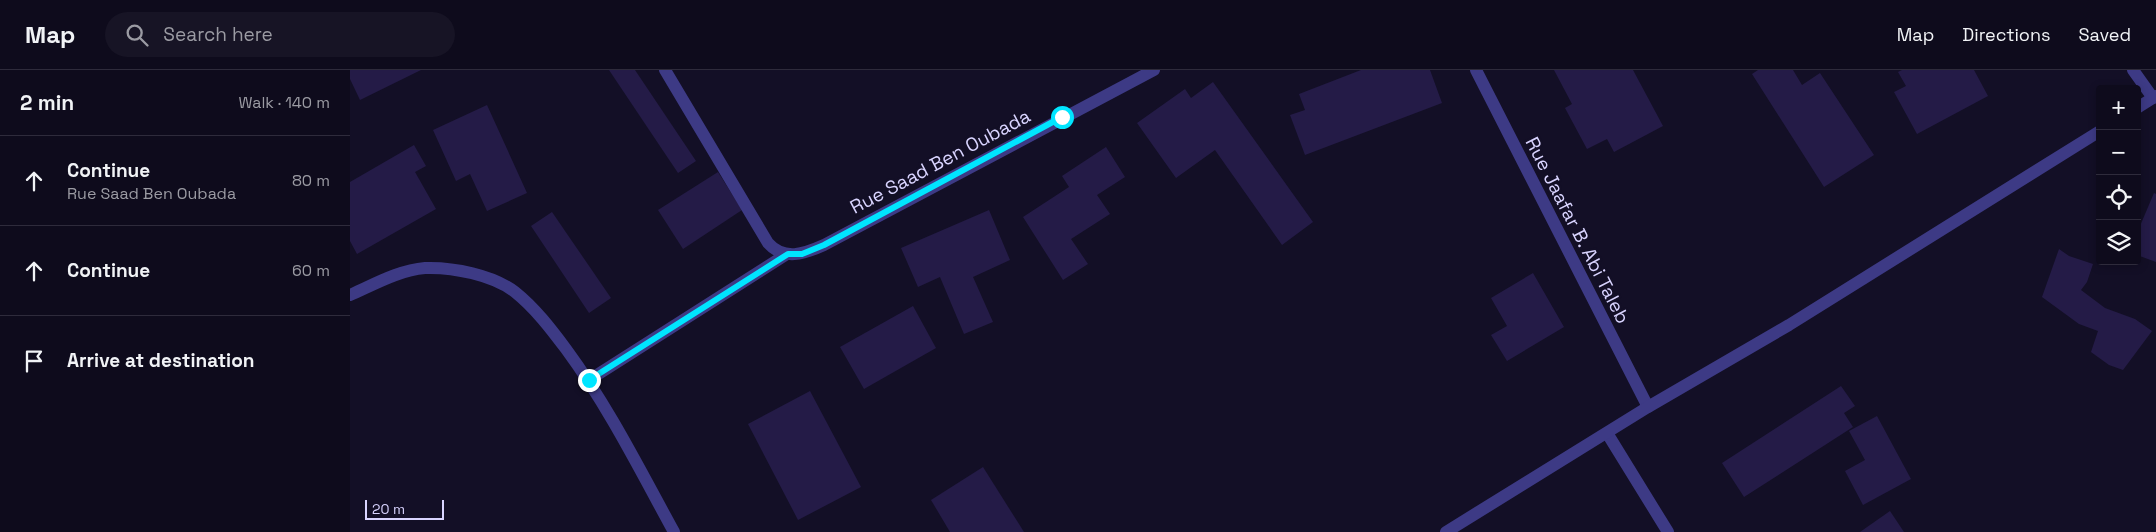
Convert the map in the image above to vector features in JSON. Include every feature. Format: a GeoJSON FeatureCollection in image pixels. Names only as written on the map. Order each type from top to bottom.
{"type":"FeatureCollection","features":[{"type":"Feature","properties":{"kind":"street"},"geometry":{"type":"LineString","coordinates":[[665,70],[768,243],[776,251],[792,254]]}},
{"type":"Feature","properties":{"kind":"street","name":"Rue Saad Ben Oubada"},"geometry":{"type":"LineString","coordinates":[[589,380],[792,254],[824,245],[1154,70]]}},
{"type":"Feature","properties":{"kind":"street","name":"Rue Jaafar B. Abi Taleb"},"geometry":{"type":"LineString","coordinates":[[1476,70],[1648,407]]}},
{"type":"Feature","properties":{"kind":"street"},"geometry":{"type":"LineString","coordinates":[[2133,70],[2154,97],[2141,105]]}},
{"type":"Feature","properties":{"kind":"street"},"geometry":{"type":"LineString","coordinates":[[1446,532],[1648,407],[1789,325],[2096,133]]}},
{"type":"Feature","properties":{"kind":"street"},"geometry":{"type":"LineString","coordinates":[[350,295],[396,275],[424,268],[446,269],[484,278],[501,284],[514,292],[551,329],[589,380],[674,532]]}},
{"type":"Feature","properties":{"kind":"street"},"geometry":{"type":"LineString","coordinates":[[1607,433],[1668,532]]}},
{"type":"Feature","properties":{"kind":"building"},"geometry":{"type":"Polygon","coordinates":[[[350,70],[421,70],[360,100],[350,79],[350,70]]]}},
{"type":"Feature","properties":{"kind":"building"},"geometry":{"type":"Polygon","coordinates":[[[609,70],[635,70],[696,161],[678,173],[609,70]]]}},
{"type":"Feature","properties":{"kind":"building"},"geometry":{"type":"Polygon","coordinates":[[[1361,70],[1430,70],[1442,103],[1305,155],[1290,115],[1305,110],[1299,94],[1361,70]]]}},
{"type":"Feature","properties":{"kind":"building"},"geometry":{"type":"Polygon","coordinates":[[[1554,70],[1633,70],[1663,126],[1614,152],[1607,139],[1587,149],[1565,108],[1572,104],[1554,70]]]}},
{"type":"Feature","properties":{"kind":"building"},"geometry":{"type":"Polygon","coordinates":[[[1758,70],[1793,70],[1802,85],[1820,73],[1874,155],[1824,187],[1752,74],[1758,70]]]}},
{"type":"Feature","properties":{"kind":"building"},"geometry":{"type":"Polygon","coordinates":[[[1902,70],[1974,70],[1988,96],[1917,134],[1894,92],[1906,86],[1898,72],[1902,70]]]}},
{"type":"Feature","properties":{"kind":"building"},"geometry":{"type":"Polygon","coordinates":[[[1213,82],[1313,222],[1282,245],[1215,150],[1176,178],[1137,123],[1185,89],[1191,98],[1213,82]]]}},
{"type":"Feature","properties":{"kind":"building"},"geometry":{"type":"Polygon","coordinates":[[[487,105],[527,193],[487,211],[470,174],[456,181],[433,130],[487,105]]]}},
{"type":"Feature","properties":{"kind":"building"},"geometry":{"type":"Polygon","coordinates":[[[414,145],[426,166],[415,172],[436,209],[357,254],[350,241],[350,182],[414,145]]]}},
{"type":"Feature","properties":{"kind":"building"},"geometry":{"type":"Polygon","coordinates":[[[1106,147],[1125,177],[1097,195],[1110,214],[1071,239],[1088,264],[1063,280],[1023,217],[1069,187],[1062,176],[1106,147]]]}},
{"type":"Feature","properties":{"kind":"building"},"geometry":{"type":"Polygon","coordinates":[[[718,172],[742,210],[683,249],[658,210],[718,172]]]}},
{"type":"Feature","properties":{"kind":"building"},"geometry":{"type":"Polygon","coordinates":[[[2154,193],[2156,194],[2156,262],[2141,256],[2141,224],[2154,193]]]}},
{"type":"Feature","properties":{"kind":"building"},"geometry":{"type":"Polygon","coordinates":[[[989,210],[1010,260],[973,277],[993,322],[964,334],[940,277],[918,287],[901,248],[989,210]]]}},
{"type":"Feature","properties":{"kind":"building"},"geometry":{"type":"Polygon","coordinates":[[[552,212],[611,298],[589,313],[531,226],[552,212]]]}},
{"type":"Feature","properties":{"kind":"building"},"geometry":{"type":"Polygon","coordinates":[[[2059,249],[2069,256],[2093,264],[2087,282],[2081,290],[2105,308],[2135,319],[2152,331],[2123,370],[2109,365],[2091,352],[2098,331],[2079,324],[2042,297],[2059,249]]]}},
{"type":"Feature","properties":{"kind":"building"},"geometry":{"type":"Polygon","coordinates":[[[1533,273],[1564,327],[1507,361],[1491,335],[1507,326],[1491,298],[1533,273]]]}},
{"type":"Feature","properties":{"kind":"building"},"geometry":{"type":"Polygon","coordinates":[[[913,306],[936,348],[864,389],[840,347],[913,306]]]}},
{"type":"Feature","properties":{"kind":"building"},"geometry":{"type":"Polygon","coordinates":[[[1841,386],[1855,406],[1844,413],[1853,427],[1744,497],[1722,463],[1841,386]]]}},
{"type":"Feature","properties":{"kind":"building"},"geometry":{"type":"Polygon","coordinates":[[[810,391],[861,487],[798,520],[748,424],[810,391]]]}},
{"type":"Feature","properties":{"kind":"building"},"geometry":{"type":"Polygon","coordinates":[[[1877,416],[1911,479],[1863,505],[1845,471],[1865,460],[1849,431],[1877,416]]]}},
{"type":"Feature","properties":{"kind":"building"},"geometry":{"type":"Polygon","coordinates":[[[983,467],[1024,532],[950,532],[931,500],[983,467]]]}},
{"type":"Feature","properties":{"kind":"building"},"geometry":{"type":"Polygon","coordinates":[[[1890,511],[1904,532],[1860,532],[1890,511]]]}},
{"type":"Feature","properties":{"kind":"route"},"geometry":{"type":"LineString","coordinates":[[589,380],[788,254],[802,254],[824,245],[1062,117]]}}]}
